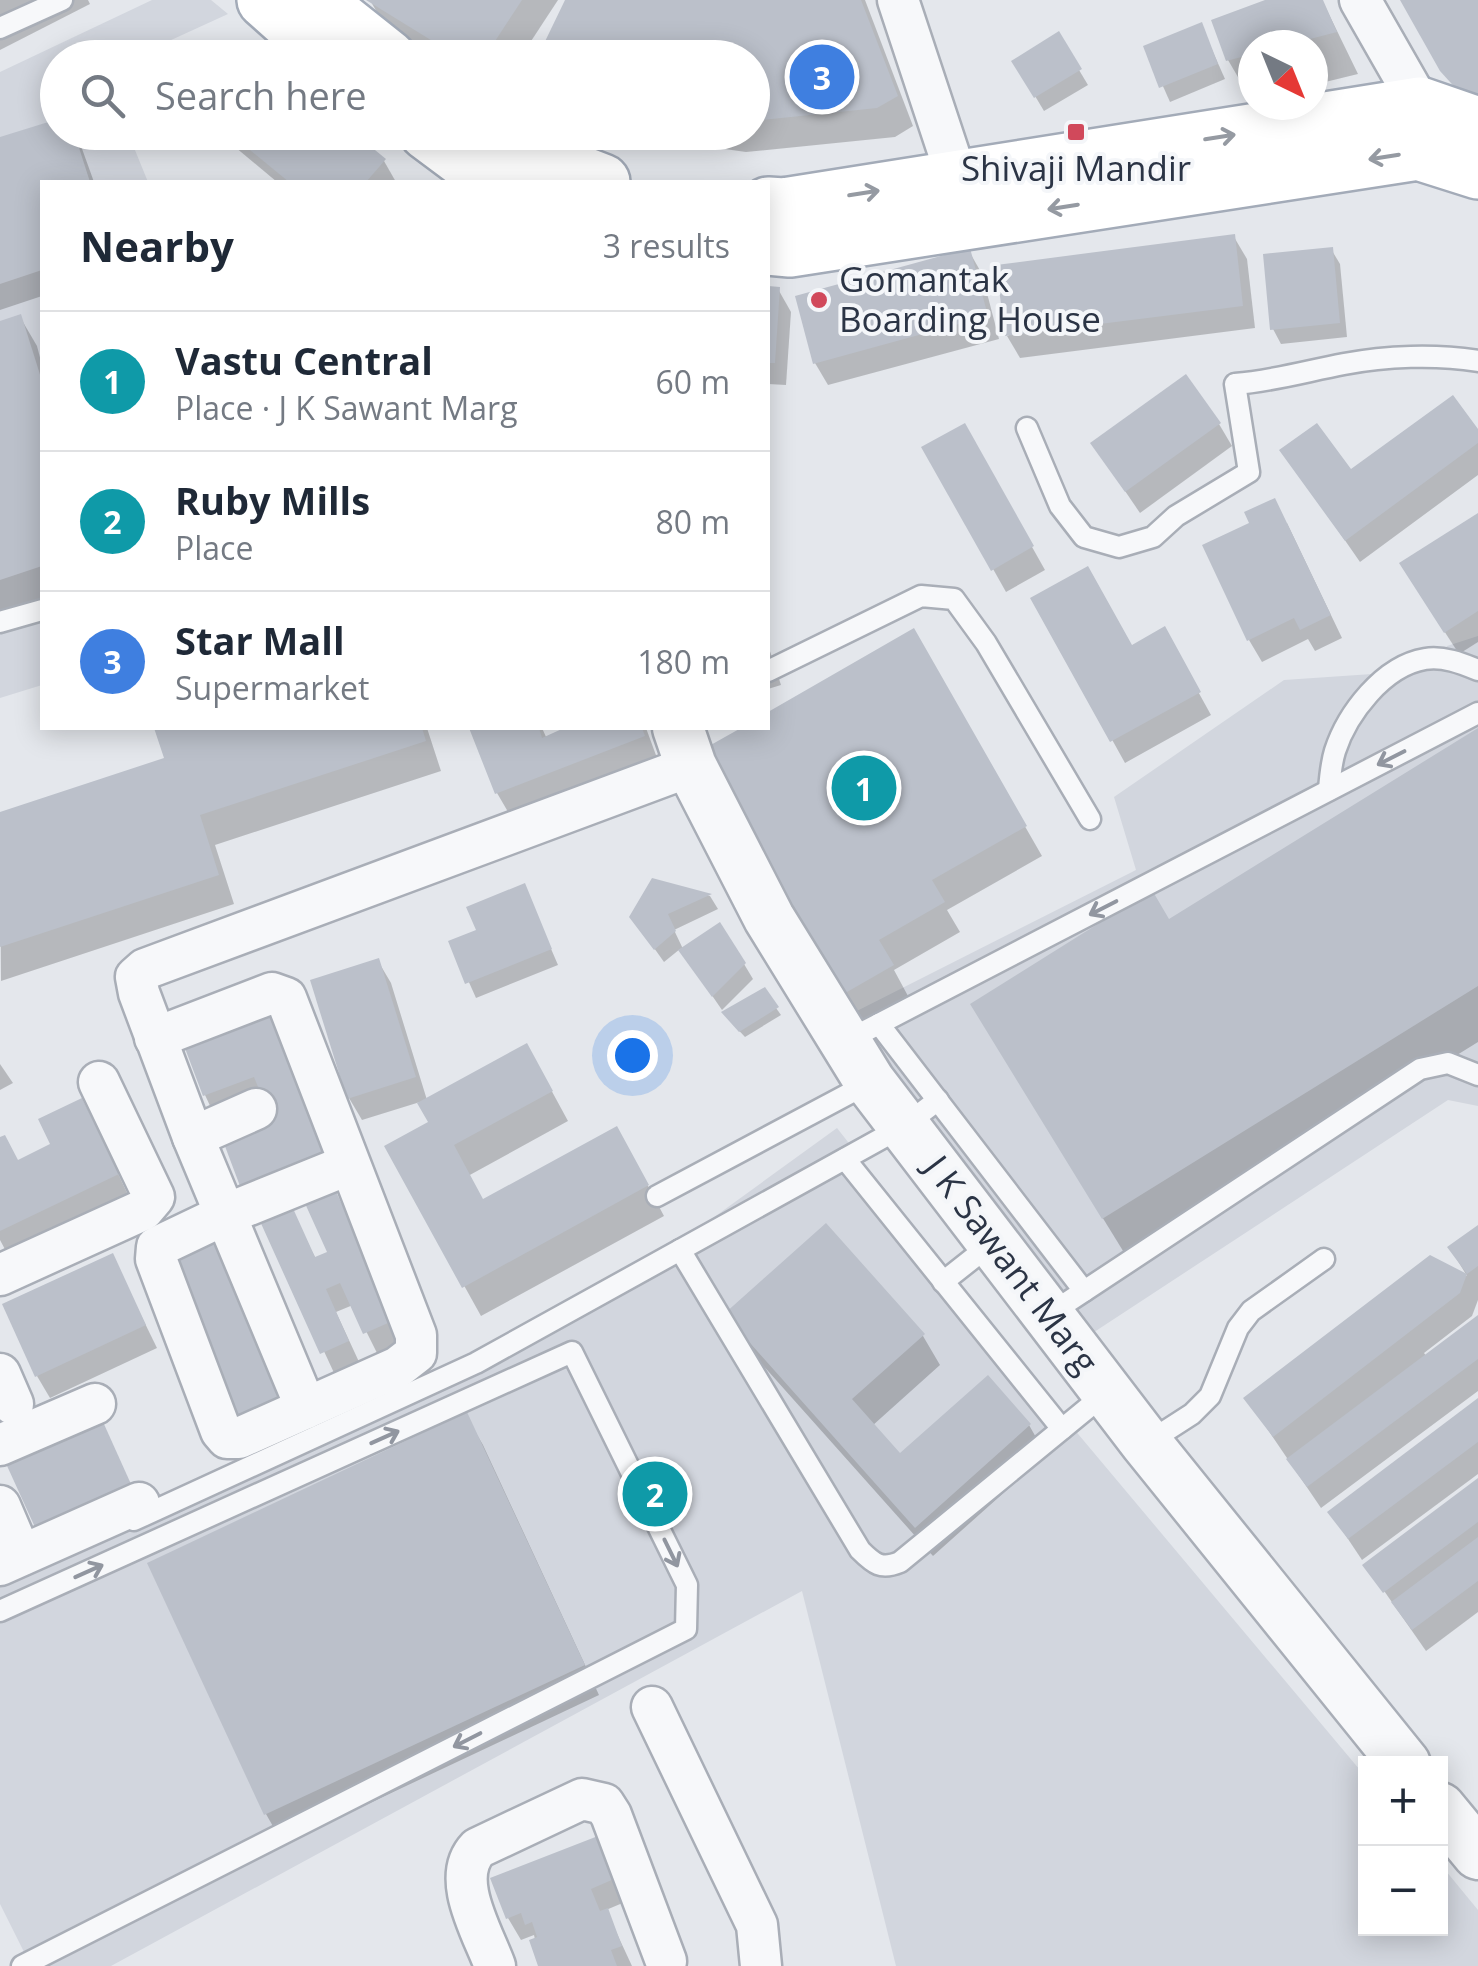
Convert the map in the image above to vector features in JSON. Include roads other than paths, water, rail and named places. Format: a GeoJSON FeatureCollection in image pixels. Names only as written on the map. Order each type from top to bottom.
{"type":"FeatureCollection","features":[{"type":"Feature","properties":{"kind":"main road"},"geometry":{"type":"LineString","coordinates":[[265,0],[310,40]]}},
{"type":"Feature","properties":{"kind":"main road"},"geometry":{"type":"LineString","coordinates":[[316,0],[366,40]]}},
{"type":"Feature","properties":{"kind":"main road"},"geometry":{"type":"LineString","coordinates":[[770,204],[784,206],[1420,105],[1478,125]]}},
{"type":"Feature","properties":{"kind":"main road"},"geometry":{"type":"LineString","coordinates":[[450,150],[491,180]]}},
{"type":"Feature","properties":{"kind":"main road"},"geometry":{"type":"LineString","coordinates":[[519,150],[597,180]]}},
{"type":"Feature","properties":{"kind":"main road"},"geometry":{"type":"LineString","coordinates":[[770,247],[790,249],[1418,152],[1478,171]]}},
{"type":"Feature","properties":{"kind":"street"},"geometry":{"type":"LineString","coordinates":[[898,0],[957,178]]}},
{"type":"Feature","properties":{"kind":"street"},"geometry":{"type":"LineString","coordinates":[[1360,0],[1420,105]]}},
{"type":"Feature","properties":{"kind":"street"},"geometry":{"type":"LineString","coordinates":[[306,1408],[193,1137],[136,977],[145,969],[685,747]]}},
{"type":"Feature","properties":{"kind":"street","name":"J K Sawant Marg"},"geometry":{"type":"LineString","coordinates":[[685,747],[770,918],[865,1049],[959,1163],[993,1243],[1066,1303],[1107,1392],[1398,1756]]}},
{"type":"Feature","properties":{"kind":"street"},"geometry":{"type":"LineString","coordinates":[[155,1038],[272,993],[286,998],[416,1335],[416,1352],[398,1367],[239,1438],[228,1438],[221,1432],[155,1252],[157,1247],[350,1164]]}},
{"type":"Feature","properties":{"kind":"street"},"geometry":{"type":"LineString","coordinates":[[0,1275],[144,1210],[154,1198],[98,1082]]}},
{"type":"Feature","properties":{"kind":"street"},"geometry":{"type":"LineString","coordinates":[[193,1137],[256,1109]]}},
{"type":"Feature","properties":{"kind":"street"},"geometry":{"type":"LineString","coordinates":[[0,1446],[94,1404]]}},
{"type":"Feature","properties":{"kind":"street"},"geometry":{"type":"LineString","coordinates":[[0,1506],[7,1567],[139,1503]]}},
{"type":"Feature","properties":{"kind":"street"},"geometry":{"type":"LineString","coordinates":[[652,1707],[758,1926],[761,1966]]}},
{"type":"Feature","properties":{"kind":"street"},"geometry":{"type":"LineString","coordinates":[[495,1966],[465,1882],[471,1856],[478,1848],[582,1799],[604,1804],[611,1816],[666,1961]]}},
{"type":"Feature","properties":{"kind":"street"},"geometry":{"type":"LineString","coordinates":[[1448,1818],[1478,1854]]}},
{"type":"Feature","properties":{"kind":"lane"},"geometry":{"type":"LineString","coordinates":[[0,28],[62,0]]}},
{"type":"Feature","properties":{"kind":"lane"},"geometry":{"type":"LineString","coordinates":[[1026,428],[1060,506],[1084,536],[1119,547],[1153,537],[1176,516],[1248,472],[1235,384],[1272,381],[1346,363],[1404,358],[1478,361]]}},
{"type":"Feature","properties":{"kind":"lane"},"geometry":{"type":"LineString","coordinates":[[770,671],[921,596],[954,599],[986,643],[1090,819]]}},
{"type":"Feature","properties":{"kind":"lane"},"geometry":{"type":"LineString","coordinates":[[0,622],[40,611]]}},
{"type":"Feature","properties":{"kind":"lane"},"geometry":{"type":"LineString","coordinates":[[1329,790],[1340,737],[1356,708],[1384,680],[1403,666],[1426,659],[1452,660],[1478,670]]}},
{"type":"Feature","properties":{"kind":"lane"},"geometry":{"type":"LineString","coordinates":[[657,1196],[865,1049],[1329,790],[1478,714]]}},
{"type":"Feature","properties":{"kind":"lane"},"geometry":{"type":"LineString","coordinates":[[959,1163],[1066,1303],[1420,1069],[1448,1062],[1478,1075]]}},
{"type":"Feature","properties":{"kind":"lane"},"geometry":{"type":"LineString","coordinates":[[7,1567],[476,1362],[845,1159],[921,1113]]}},
{"type":"Feature","properties":{"kind":"lane"},"geometry":{"type":"LineString","coordinates":[[845,1159],[1062,1429]]}},
{"type":"Feature","properties":{"kind":"lane"},"geometry":{"type":"LineString","coordinates":[[944,1282],[993,1243]]}},
{"type":"Feature","properties":{"kind":"lane"},"geometry":{"type":"LineString","coordinates":[[680,1250],[860,1550],[874,1564],[887,1568],[900,1562],[1107,1392]]}},
{"type":"Feature","properties":{"kind":"lane"},"geometry":{"type":"LineString","coordinates":[[1146,1444],[1192,1414],[1210,1396],[1238,1328],[1251,1311],[1324,1259]]}},
{"type":"Feature","properties":{"kind":"lane"},"geometry":{"type":"LineString","coordinates":[[0,1611],[572,1352],[686,1585],[686,1629],[22,1966]]}},
{"type":"Feature","properties":{"kind":"place","name":"Star Mall"},"geometry":{"type":"Point","coordinates":[822,77]}},
{"type":"Feature","properties":{"kind":"place","name":"Shivaji Mandir"},"geometry":{"type":"Point","coordinates":[1076,132]}},
{"type":"Feature","properties":{"kind":"place","name":"Gomantak Boarding House"},"geometry":{"type":"Point","coordinates":[819,300]}},
{"type":"Feature","properties":{"kind":"place","name":"Vastu Central"},"geometry":{"type":"Point","coordinates":[864,788]}},
{"type":"Feature","properties":{"kind":"place","name":"Ruby Mills"},"geometry":{"type":"Point","coordinates":[655,1494]}}]}
